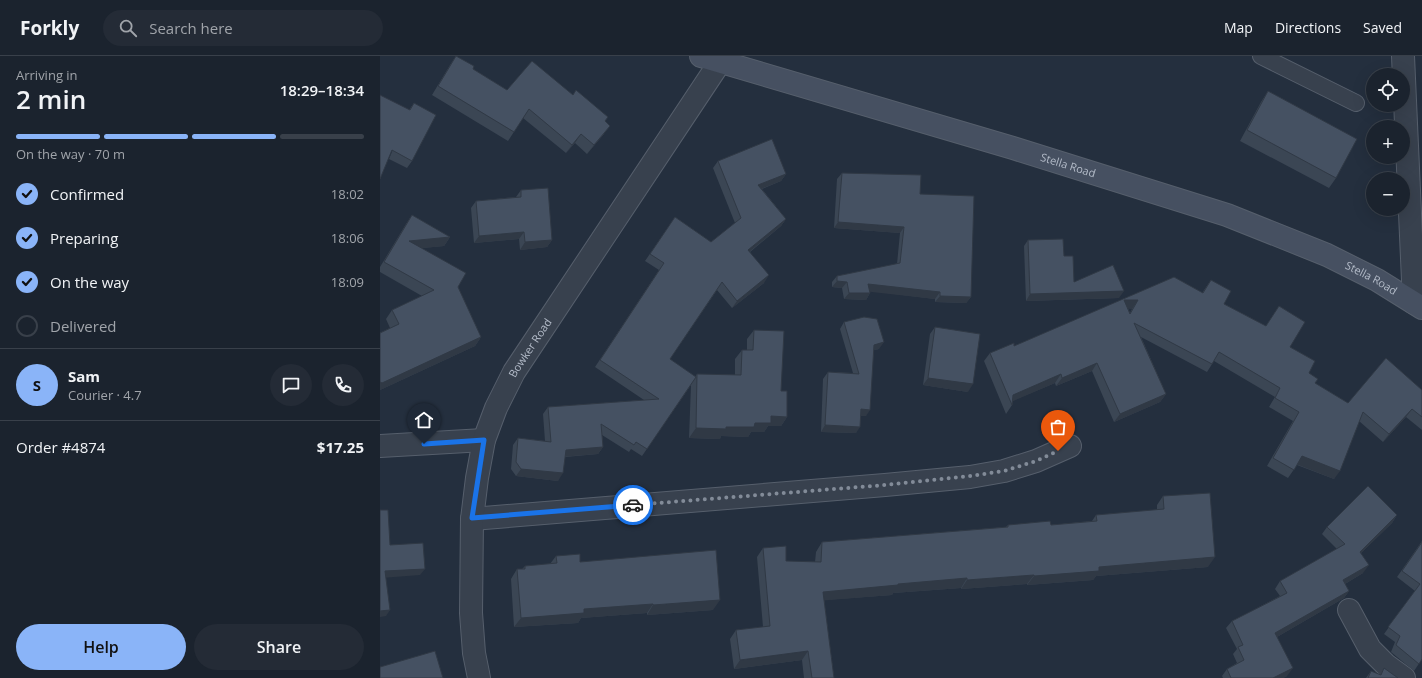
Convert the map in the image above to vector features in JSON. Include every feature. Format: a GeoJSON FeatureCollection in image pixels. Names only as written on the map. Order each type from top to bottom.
{"type":"FeatureCollection","features":[{"type":"Feature","properties":{"kind":"main road","name":"Stella Road"},"geometry":{"type":"LineString","coordinates":[[711,59],[1013,148],[1227,215],[1327,255],[1377,280],[1418,306]]}},
{"type":"Feature","properties":{"kind":"street"},"geometry":{"type":"LineString","coordinates":[[1403,56],[1418,306]]}},
{"type":"Feature","properties":{"kind":"street","name":"Bowker Road"},"geometry":{"type":"LineString","coordinates":[[479,678],[474,653],[471,613],[472,518],[484,440],[496,408],[514,372],[711,59]]}},
{"type":"Feature","properties":{"kind":"street"},"geometry":{"type":"LineString","coordinates":[[380,446],[484,440]]}},
{"type":"Feature","properties":{"kind":"street"},"geometry":{"type":"LineString","coordinates":[[472,518],[885,485],[970,476],[1004,471],[1036,461],[1070,446]]}},
{"type":"Feature","properties":{"kind":"street"},"geometry":{"type":"LineString","coordinates":[[1349,610],[1370,649],[1386,665],[1404,678]]}},
{"type":"Feature","properties":{"kind":"lane"},"geometry":{"type":"LineString","coordinates":[[1261,56],[1356,103]]}},
{"type":"Feature","properties":{"kind":"building"},"geometry":{"type":"Polygon","coordinates":[[[456,56],[474,66],[473,69],[507,90],[532,61],[573,95],[576,90],[608,117],[605,121],[610,126],[594,145],[581,134],[572,145],[529,109],[514,132],[438,86],[456,56]]]}},
{"type":"Feature","properties":{"kind":"building"},"geometry":{"type":"Polygon","coordinates":[[[1268,91],[1357,139],[1336,178],[1247,130],[1268,91]]]}},
{"type":"Feature","properties":{"kind":"building"},"geometry":{"type":"Polygon","coordinates":[[[380,95],[410,110],[414,103],[436,115],[412,161],[392,150],[380,179],[380,95]]]}},
{"type":"Feature","properties":{"kind":"building"},"geometry":{"type":"Polygon","coordinates":[[[772,139],[786,174],[758,185],[786,219],[748,250],[769,275],[737,301],[722,282],[670,359],[696,377],[647,449],[636,442],[634,445],[601,424],[603,447],[566,450],[563,473],[521,469],[516,462],[518,438],[551,442],[548,407],[659,399],[600,360],[664,263],[650,254],[675,217],[711,242],[741,218],[718,161],[772,139]]]}},
{"type":"Feature","properties":{"kind":"building"},"geometry":{"type":"Polygon","coordinates":[[[842,173],[921,175],[920,194],[974,196],[971,297],[940,296],[940,292],[868,284],[870,293],[849,293],[847,282],[837,281],[837,276],[900,263],[904,227],[838,222],[842,173]]]}},
{"type":"Feature","properties":{"kind":"building"},"geometry":{"type":"Polygon","coordinates":[[[548,188],[552,240],[525,242],[524,232],[479,236],[476,201],[521,197],[521,190],[548,188]]]}},
{"type":"Feature","properties":{"kind":"building"},"geometry":{"type":"Polygon","coordinates":[[[412,215],[450,237],[409,241],[466,273],[458,287],[481,337],[382,383],[380,382],[380,333],[399,324],[392,310],[434,290],[384,262],[412,215]]]}},
{"type":"Feature","properties":{"kind":"building"},"geometry":{"type":"Polygon","coordinates":[[[1063,239],[1064,256],[1073,256],[1074,282],[1113,265],[1124,291],[1030,294],[1028,240],[1063,239]]]}},
{"type":"Feature","properties":{"kind":"building"},"geometry":{"type":"Polygon","coordinates":[[[1174,277],[1203,293],[1211,280],[1231,291],[1224,304],[1266,326],[1279,306],[1305,322],[1290,347],[1315,361],[1309,373],[1318,379],[1315,383],[1348,403],[1386,358],[1422,390],[1422,417],[1412,409],[1389,434],[1363,412],[1340,471],[1302,456],[1294,470],[1273,458],[1299,412],[1275,398],[1280,388],[1219,352],[1212,364],[1134,323],[1166,394],[1120,414],[1097,363],[1062,378],[1061,374],[1013,395],[1012,405],[990,353],[1014,343],[1014,346],[1174,277]],[[1124,300],[1130,314],[1138,300],[1124,300]]]}},
{"type":"Feature","properties":{"kind":"building"},"geometry":{"type":"Polygon","coordinates":[[[864,317],[877,319],[884,342],[874,345],[870,410],[861,409],[860,427],[825,425],[828,372],[859,374],[844,322],[864,317]]]}},
{"type":"Feature","properties":{"kind":"building"},"geometry":{"type":"Polygon","coordinates":[[[935,327],[980,334],[973,384],[928,378],[935,327]]]}},
{"type":"Feature","properties":{"kind":"building"},"geometry":{"type":"Polygon","coordinates":[[[754,330],[784,331],[781,391],[787,391],[787,417],[771,416],[771,423],[755,423],[754,427],[726,427],[726,429],[696,428],[697,374],[741,375],[742,350],[753,350],[754,330]]]}},
{"type":"Feature","properties":{"kind":"building"},"geometry":{"type":"Polygon","coordinates":[[[1368,486],[1397,515],[1360,552],[1369,565],[1343,580],[1349,591],[1275,633],[1293,668],[1273,678],[1231,678],[1227,669],[1244,660],[1238,647],[1243,645],[1232,621],[1287,593],[1280,581],[1345,544],[1327,527],[1368,486]]]}},
{"type":"Feature","properties":{"kind":"building"},"geometry":{"type":"Polygon","coordinates":[[[1210,493],[1215,557],[1099,567],[1099,571],[967,580],[967,578],[823,592],[834,678],[812,678],[808,651],[740,660],[736,630],[770,626],[763,548],[786,546],[786,561],[821,562],[822,542],[1008,527],[1008,525],[1050,521],[1051,525],[1097,521],[1096,515],[1164,509],[1163,496],[1210,493]]]}},
{"type":"Feature","properties":{"kind":"building"},"geometry":{"type":"Polygon","coordinates":[[[380,510],[388,510],[390,545],[423,543],[425,569],[385,571],[390,610],[380,611],[380,510]]]}},
{"type":"Feature","properties":{"kind":"building"},"geometry":{"type":"Polygon","coordinates":[[[1422,542],[1422,659],[1419,664],[1396,645],[1400,636],[1388,627],[1420,584],[1402,571],[1422,542]]]}},
{"type":"Feature","properties":{"kind":"building"},"geometry":{"type":"Polygon","coordinates":[[[716,550],[720,600],[584,609],[584,613],[521,618],[517,569],[525,569],[525,566],[557,563],[556,556],[580,554],[580,562],[716,550]]]}},
{"type":"Feature","properties":{"kind":"building"},"geometry":{"type":"Polygon","coordinates":[[[435,651],[443,678],[380,678],[380,667],[435,651]]]}},
{"type":"Feature","properties":{"kind":"building"},"geometry":{"type":"Polygon","coordinates":[[[1384,668],[1398,678],[1368,678],[1371,671],[1381,675],[1384,668]]]}},
{"type":"Feature","properties":{"kind":"way so far"},"geometry":{"type":"LineString","coordinates":[[633,505],[885,485],[970,476],[1004,471],[1036,461],[1058,451]]}},
{"type":"Feature","properties":{"kind":"route"},"geometry":{"type":"LineString","coordinates":[[424,444],[484,440],[472,518],[633,505]]}}]}
